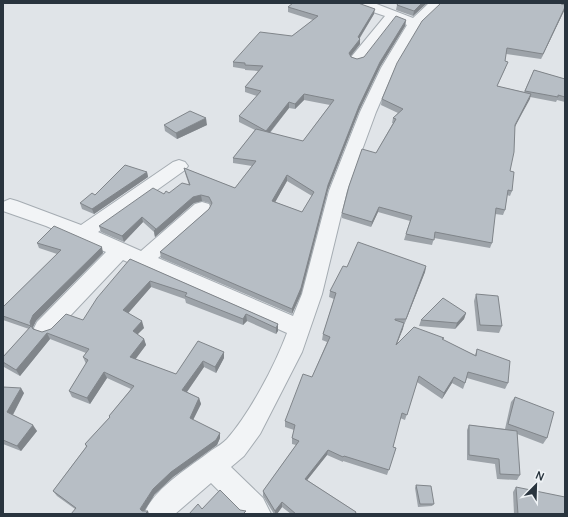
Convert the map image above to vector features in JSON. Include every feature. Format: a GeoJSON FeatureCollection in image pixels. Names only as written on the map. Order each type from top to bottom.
{"type":"FeatureCollection","features":[{"type":"Feature","properties":{"kind":"street"},"geometry":{"type":"LineString","coordinates":[[360,3],[394,14],[415,23]]}},
{"type":"Feature","properties":{"kind":"street"},"geometry":{"type":"LineString","coordinates":[[157,514],[170,500],[235,448],[251,426],[291,352],[312,294],[338,191],[368,112],[388,68],[415,23],[437,3]]}},
{"type":"Feature","properties":{"kind":"street"},"geometry":{"type":"LineString","coordinates":[[357,59],[394,14]]}},
{"type":"Feature","properties":{"kind":"street"},"geometry":{"type":"LineString","coordinates":[[82,234],[108,215],[155,185],[178,166]]}},
{"type":"Feature","properties":{"kind":"street"},"geometry":{"type":"LineString","coordinates":[[10,206],[120,250],[299,328]]}},
{"type":"Feature","properties":{"kind":"street"},"geometry":{"type":"LineString","coordinates":[[143,260],[202,209]]}},
{"type":"Feature","properties":{"kind":"street"},"geometry":{"type":"LineString","coordinates":[[45,328],[120,250]]}},
{"type":"Feature","properties":{"kind":"street"},"geometry":{"type":"LineString","coordinates":[[213,467],[254,507],[258,514]]}},
{"type":"Feature","properties":{"kind":"building"},"geometry":{"type":"Polygon","coordinates":[[[293,3],[358,3],[375,9],[358,37],[360,39],[349,53],[351,57],[357,59],[364,57],[396,16],[406,20],[380,62],[359,106],[328,185],[301,288],[292,309],[160,252],[209,209],[212,203],[209,197],[201,195],[193,197],[154,231],[156,229],[142,217],[122,236],[99,226],[153,188],[164,194],[166,191],[169,193],[182,183],[190,185],[184,168],[235,188],[256,161],[233,158],[256,129],[303,141],[334,100],[304,94],[295,104],[289,102],[266,131],[239,116],[261,91],[245,87],[263,66],[245,65],[245,63],[233,62],[260,32],[292,36],[318,16],[288,7],[293,3]],[[287,175],[272,201],[302,212],[314,192],[287,175]]]}},
{"type":"Feature","properties":{"kind":"building"},"geometry":{"type":"Polygon","coordinates":[[[398,3],[422,3],[414,11],[397,5],[398,3]]]}},
{"type":"Feature","properties":{"kind":"building"},"geometry":{"type":"Polygon","coordinates":[[[441,3],[561,3],[565,5],[543,54],[507,48],[505,61],[508,62],[497,86],[531,94],[515,125],[514,152],[510,171],[514,172],[512,191],[508,190],[505,210],[496,208],[492,243],[435,232],[434,240],[406,234],[412,216],[379,207],[372,222],[342,213],[349,186],[362,149],[376,153],[396,119],[393,118],[403,109],[382,99],[397,63],[422,21],[441,3]]]}},
{"type":"Feature","properties":{"kind":"building"},"geometry":{"type":"Polygon","coordinates":[[[534,70],[565,79],[565,97],[525,91],[534,70]]]}},
{"type":"Feature","properties":{"kind":"building"},"geometry":{"type":"Polygon","coordinates":[[[190,111],[206,118],[176,133],[164,125],[190,111]]]}},
{"type":"Feature","properties":{"kind":"building"},"geometry":{"type":"Polygon","coordinates":[[[125,165],[147,172],[92,209],[80,203],[92,193],[95,195],[125,165]]]}},
{"type":"Feature","properties":{"kind":"building"},"geometry":{"type":"Polygon","coordinates":[[[54,226],[102,247],[33,315],[30,322],[31,326],[3,316],[3,307],[61,250],[37,243],[54,226]]]}},
{"type":"Feature","properties":{"kind":"building"},"geometry":{"type":"Polygon","coordinates":[[[358,242],[426,266],[406,319],[395,319],[404,323],[396,345],[414,327],[444,338],[442,339],[476,356],[477,349],[510,361],[508,383],[468,372],[465,383],[454,377],[444,393],[419,376],[407,415],[402,413],[393,447],[396,448],[389,470],[344,456],[343,457],[328,450],[305,479],[356,512],[355,514],[296,514],[282,502],[275,511],[263,491],[299,441],[292,438],[295,425],[285,421],[303,374],[312,377],[330,337],[323,334],[336,293],[330,291],[343,266],[347,267],[358,242]]]}},
{"type":"Feature","properties":{"kind":"building"},"geometry":{"type":"Polygon","coordinates":[[[130,259],[278,324],[276,328],[246,314],[243,319],[185,296],[187,293],[150,281],[123,310],[142,321],[133,331],[144,339],[130,357],[176,374],[198,341],[224,352],[215,367],[203,361],[182,390],[199,398],[190,418],[220,433],[216,440],[171,472],[153,489],[140,509],[142,511],[148,511],[145,514],[71,514],[76,508],[53,491],[87,446],[85,444],[110,417],[109,416],[134,386],[104,372],[87,398],[69,391],[88,360],[83,357],[89,349],[47,333],[16,370],[3,362],[3,357],[31,326],[33,329],[42,332],[51,329],[66,314],[83,320],[97,298],[130,259]]]}},
{"type":"Feature","properties":{"kind":"building"},"geometry":{"type":"Polygon","coordinates":[[[476,294],[498,296],[502,326],[480,325],[476,294]]]}},
{"type":"Feature","properties":{"kind":"building"},"geometry":{"type":"Polygon","coordinates":[[[443,298],[466,313],[457,323],[421,320],[443,298]]]}},
{"type":"Feature","properties":{"kind":"building"},"geometry":{"type":"Polygon","coordinates":[[[3,387],[21,388],[7,412],[33,425],[17,446],[3,440],[3,387]]]}},
{"type":"Feature","properties":{"kind":"building"},"geometry":{"type":"Polygon","coordinates":[[[515,397],[554,412],[547,438],[508,424],[515,397]]]}},
{"type":"Feature","properties":{"kind":"building"},"geometry":{"type":"Polygon","coordinates":[[[469,425],[517,431],[520,475],[500,474],[499,459],[469,455],[469,425]]]}},
{"type":"Feature","properties":{"kind":"building"},"geometry":{"type":"Polygon","coordinates":[[[416,485],[431,486],[434,504],[420,504],[416,485]]]}},
{"type":"Feature","properties":{"kind":"building"},"geometry":{"type":"Polygon","coordinates":[[[516,487],[565,497],[565,514],[518,514],[516,487]]]}},
{"type":"Feature","properties":{"kind":"building"},"geometry":{"type":"Polygon","coordinates":[[[220,490],[240,510],[246,511],[243,514],[189,514],[198,504],[202,509],[220,490]]]}}]}
